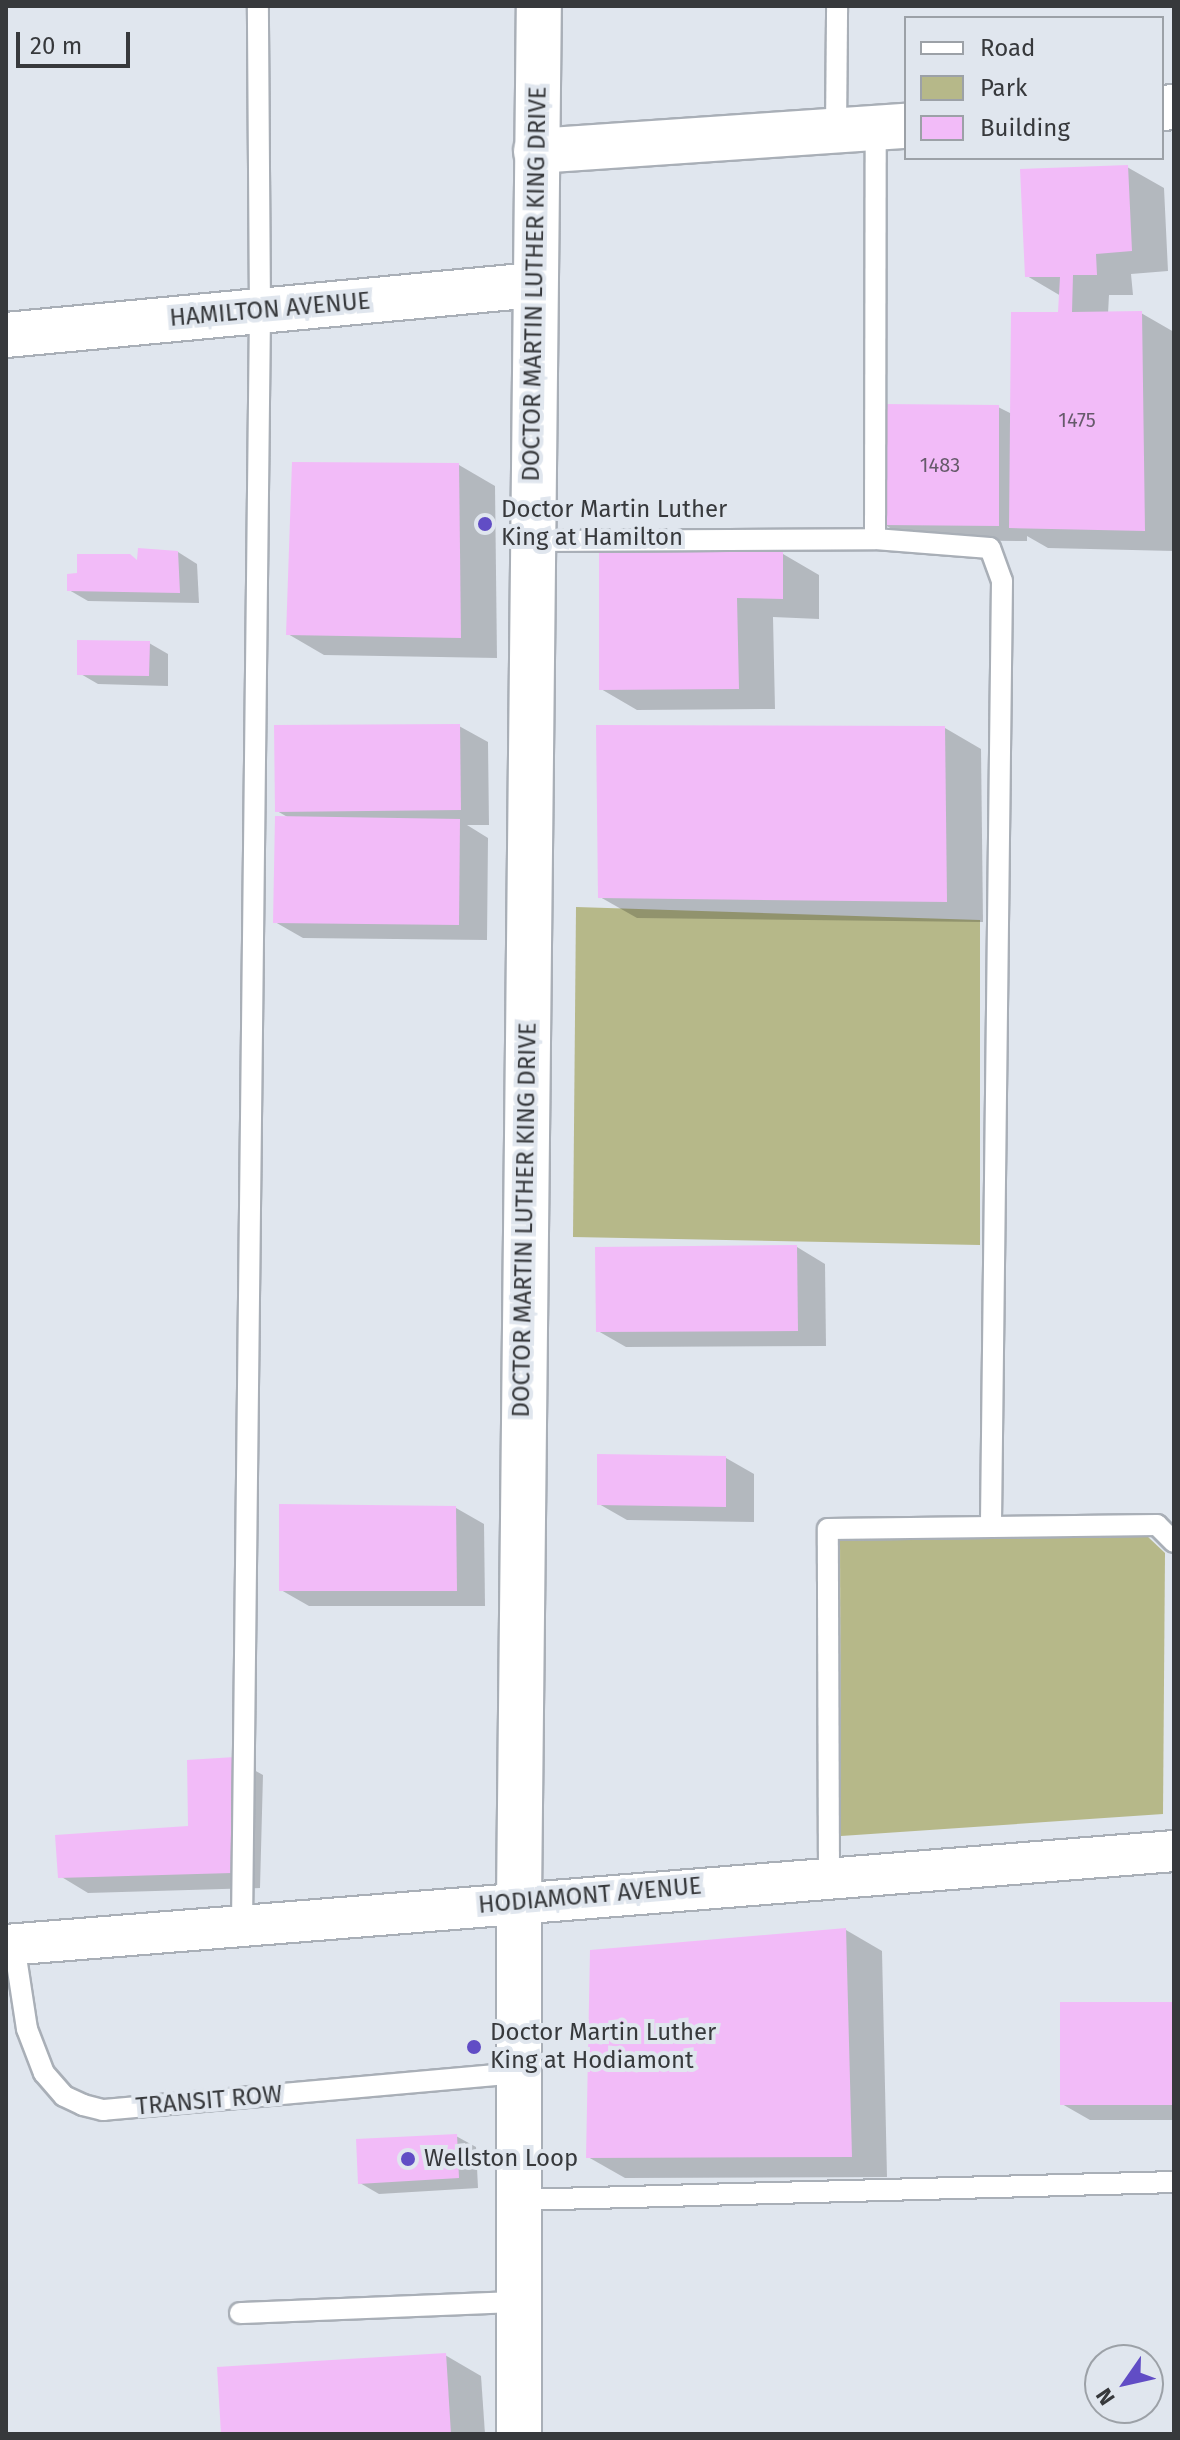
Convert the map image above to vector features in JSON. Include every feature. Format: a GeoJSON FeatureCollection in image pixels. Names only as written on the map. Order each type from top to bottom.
{"type":"FeatureCollection","features":[{"type":"Feature","properties":{"kind":"main road","name":"DOCTOR MARTIN LUTHER KING DRIVE"},"geometry":{"type":"LineString","coordinates":[[519,2434],[519,1901],[539,6]]}},
{"type":"Feature","properties":{"kind":"main road"},"geometry":{"type":"LineString","coordinates":[[536,151],[873,128]]}},
{"type":"Feature","properties":{"kind":"main road","name":"HAMILTON AVENUE"},"geometry":{"type":"LineString","coordinates":[[6,335],[534,285]]}},
{"type":"Feature","properties":{"kind":"street","name":"HODIAMONT AVENUE"},"geometry":{"type":"LineString","coordinates":[[10,1944],[1174,1851]]}},
{"type":"Feature","properties":{"kind":"lane"},"geometry":{"type":"LineString","coordinates":[[242,1924],[260,311],[258,6]]}},
{"type":"Feature","properties":{"kind":"lane"},"geometry":{"type":"LineString","coordinates":[[837,6],[873,128],[875,539]]}},
{"type":"Feature","properties":{"kind":"lane"},"geometry":{"type":"LineString","coordinates":[[532,541],[875,539],[990,548],[1002,581],[991,1524]]}},
{"type":"Feature","properties":{"kind":"lane"},"geometry":{"type":"LineString","coordinates":[[829,1877],[828,1529],[991,1524],[1157,1525],[1174,1542]]}},
{"type":"Feature","properties":{"kind":"lane","name":"TRANSIT ROW"},"geometry":{"type":"LineString","coordinates":[[10,1944],[27,2029],[44,2073],[64,2096],[93,2107],[519,2073]]}},
{"type":"Feature","properties":{"kind":"lane"},"geometry":{"type":"LineString","coordinates":[[519,2200],[1174,2182]]}},
{"type":"Feature","properties":{"kind":"lane"},"geometry":{"type":"LineString","coordinates":[[240,2313],[517,2302]]}},
{"type":"Feature","properties":{"kind":"green space"},"geometry":{"type":"Polygon","coordinates":[[[576,907],[980,920],[980,1245],[573,1237],[576,907]]]}},
{"type":"Feature","properties":{"kind":"green space"},"geometry":{"type":"Polygon","coordinates":[[[1147,1536],[1165,1553],[1163,1814],[841,1836],[840,1540],[1147,1536]]]}},
{"type":"Feature","properties":{"kind":"building"},"geometry":{"type":"Polygon","coordinates":[[[1128,165],[1132,251],[1096,254],[1097,275],[1073,275],[1072,312],[1142,311],[1145,531],[1009,528],[1011,312],[1058,312],[1060,277],[1025,277],[1020,169],[1128,165]]]}},
{"type":"Feature","properties":{"kind":"building"},"geometry":{"type":"Polygon","coordinates":[[[881,404],[999,405],[999,526],[881,525],[881,404]]]}},
{"type":"Feature","properties":{"kind":"building"},"geometry":{"type":"Polygon","coordinates":[[[292,462],[459,463],[461,638],[286,635],[292,462]]]}},
{"type":"Feature","properties":{"kind":"building"},"geometry":{"type":"Polygon","coordinates":[[[138,548],[178,551],[180,593],[67,591],[67,574],[77,573],[77,554],[130,554],[137,560],[138,548]]]}},
{"type":"Feature","properties":{"kind":"building"},"geometry":{"type":"Polygon","coordinates":[[[599,552],[783,552],[783,599],[737,598],[739,689],[599,690],[599,552]]]}},
{"type":"Feature","properties":{"kind":"building"},"geometry":{"type":"Polygon","coordinates":[[[77,640],[150,641],[149,676],[77,675],[77,640]]]}},
{"type":"Feature","properties":{"kind":"building"},"geometry":{"type":"Polygon","coordinates":[[[460,724],[461,810],[275,812],[274,725],[460,724]]]}},
{"type":"Feature","properties":{"kind":"building"},"geometry":{"type":"Polygon","coordinates":[[[596,725],[945,726],[947,902],[598,898],[596,725]]]}},
{"type":"Feature","properties":{"kind":"building"},"geometry":{"type":"Polygon","coordinates":[[[275,816],[460,819],[459,925],[273,923],[275,816]]]}},
{"type":"Feature","properties":{"kind":"building"},"geometry":{"type":"Polygon","coordinates":[[[797,1245],[798,1331],[596,1332],[595,1247],[797,1245]]]}},
{"type":"Feature","properties":{"kind":"building"},"geometry":{"type":"Polygon","coordinates":[[[597,1454],[726,1456],[726,1507],[597,1505],[597,1454]]]}},
{"type":"Feature","properties":{"kind":"building"},"geometry":{"type":"Polygon","coordinates":[[[279,1504],[456,1506],[457,1591],[279,1591],[279,1504]]]}},
{"type":"Feature","properties":{"kind":"building"},"geometry":{"type":"Polygon","coordinates":[[[235,1757],[232,1873],[58,1878],[55,1835],[188,1826],[187,1760],[235,1757]]]}},
{"type":"Feature","properties":{"kind":"building"},"geometry":{"type":"Polygon","coordinates":[[[846,1928],[852,2157],[586,2158],[590,1950],[846,1928]]]}},
{"type":"Feature","properties":{"kind":"building"},"geometry":{"type":"Polygon","coordinates":[[[1060,2002],[1174,2002],[1174,2105],[1060,2105],[1060,2002]]]}},
{"type":"Feature","properties":{"kind":"building","name":"Wellston Loop"},"geometry":{"type":"Polygon","coordinates":[[[457,2134],[459,2178],[358,2184],[356,2139],[457,2134]]]}},
{"type":"Feature","properties":{"kind":"building"},"geometry":{"type":"Polygon","coordinates":[[[446,2353],[451,2434],[221,2434],[217,2367],[446,2353]]]}},
{"type":"Feature","properties":{"kind":"place","name":"Doctor Martin Luther King at Hamilton"},"geometry":{"type":"Point","coordinates":[485,524]}},
{"type":"Feature","properties":{"kind":"place","name":"Doctor Martin Luther King at Hodiamont"},"geometry":{"type":"Point","coordinates":[474,2047]}},
{"type":"Feature","properties":{"kind":"place","name":"Wellston Loop"},"geometry":{"type":"Point","coordinates":[408,2159]}}]}
